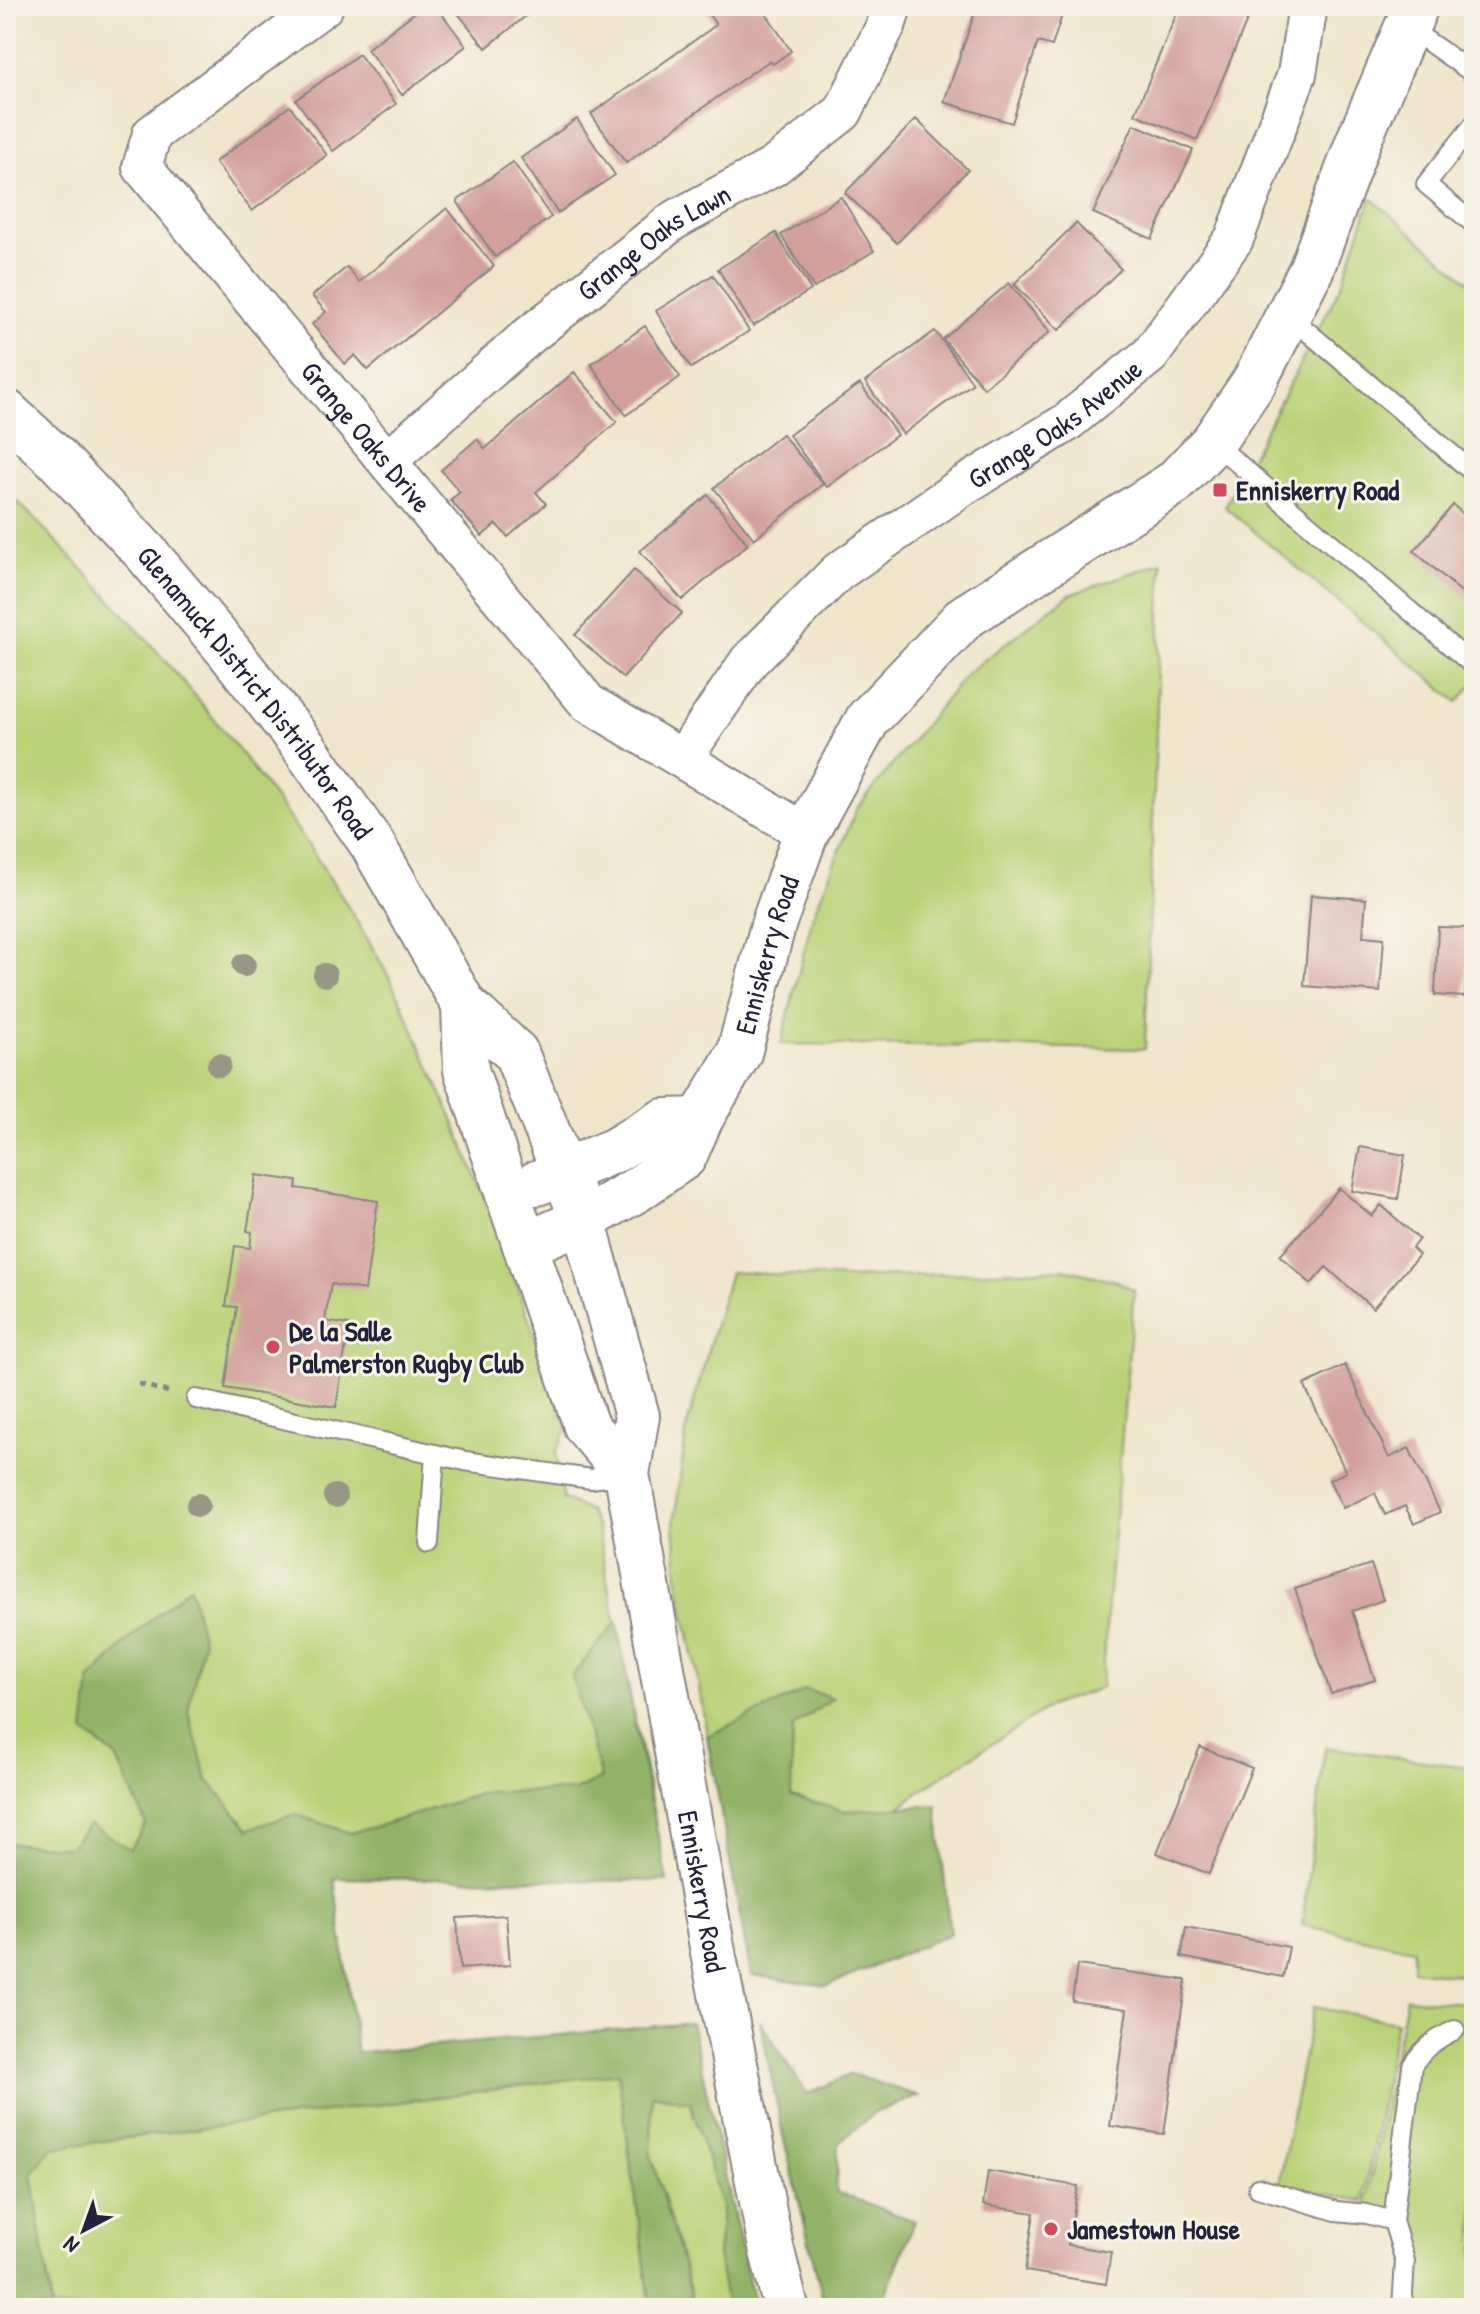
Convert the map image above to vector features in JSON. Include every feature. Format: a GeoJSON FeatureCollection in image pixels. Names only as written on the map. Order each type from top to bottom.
{"type":"FeatureCollection","features":[{"type":"Feature","properties":{"kind":"main road","name":"Enniskerry Road"},"geometry":{"type":"LineString","coordinates":[[525,1245],[583,1220],[638,1189],[684,1157],[700,1120],[739,1053],[774,922],[806,833],[868,719],[965,617],[1174,483],[1213,442],[1254,382],[1311,270],[1358,142],[1411,16]]}},
{"type":"Feature","properties":{"kind":"main road","name":"Glenamuck District Distributor Road"},"geometry":{"type":"LineString","coordinates":[[6,412],[56,458],[146,553],[304,747],[372,844],[464,1005],[516,1053],[564,1172]]}},
{"type":"Feature","properties":{"kind":"main road","name":"Glenamuck District Distributor Road"},"geometry":{"type":"LineString","coordinates":[[464,1005],[466,1070],[525,1245]]}},
{"type":"Feature","properties":{"kind":"main road"},"geometry":{"type":"LineString","coordinates":[[508,1195],[615,1150],[664,1121],[700,1120]]}},
{"type":"Feature","properties":{"kind":"main road","name":"Enniskerry Road"},"geometry":{"type":"LineString","coordinates":[[564,1172],[583,1220],[637,1416],[627,1474],[715,1963],[786,2308]]}},
{"type":"Feature","properties":{"kind":"main road"},"geometry":{"type":"LineString","coordinates":[[525,1245],[586,1426],[627,1474]]}},
{"type":"Feature","properties":{"kind":"street","name":"Grange Oaks Drive"},"geometry":{"type":"LineString","coordinates":[[324,6],[152,134],[142,167],[588,703],[806,833]]}},
{"type":"Feature","properties":{"kind":"street","name":"Grange Oaks Lawn"},"geometry":{"type":"LineString","coordinates":[[387,461],[525,339],[673,221],[773,167],[843,112],[887,23],[892,6]]}},
{"type":"Feature","properties":{"kind":"street","name":"Grange Oaks Avenue"},"geometry":{"type":"LineString","coordinates":[[683,758],[749,661],[838,572],[963,486],[1066,423],[1150,355],[1234,239],[1297,74],[1308,6]]}},
{"type":"Feature","properties":{"kind":"lane"},"geometry":{"type":"LineString","coordinates":[[1411,16],[1474,74]]}},
{"type":"Feature","properties":{"kind":"lane"},"geometry":{"type":"LineString","coordinates":[[1474,124],[1426,184],[1474,224]]}},
{"type":"Feature","properties":{"kind":"lane"},"geometry":{"type":"LineString","coordinates":[[1288,315],[1474,473]]}},
{"type":"Feature","properties":{"kind":"lane"},"geometry":{"type":"LineString","coordinates":[[1213,442],[1474,666]]}},
{"type":"Feature","properties":{"kind":"lane"},"geometry":{"type":"LineString","coordinates":[[196,1399],[435,1454],[591,1479],[627,1474]]}},
{"type":"Feature","properties":{"kind":"lane"},"geometry":{"type":"LineString","coordinates":[[429,1543],[435,1454]]}},
{"type":"Feature","properties":{"kind":"lane"},"geometry":{"type":"LineString","coordinates":[[1402,2308],[1405,2261],[1393,2221],[1412,2066],[1420,2053],[1436,2039],[1455,2030]]}},
{"type":"Feature","properties":{"kind":"lane"},"geometry":{"type":"LineString","coordinates":[[1258,2188],[1336,2211],[1367,2214],[1393,2221]]}},
{"type":"Feature","properties":{"kind":"green space"},"geometry":{"type":"Polygon","coordinates":[[[1371,198],[1474,286],[1474,683],[1458,702],[1225,507],[1342,284],[1371,198]]]}},
{"type":"Feature","properties":{"kind":"green space","name":"De la Salle Palmerston Rugby Club"},"geometry":{"type":"Polygon","coordinates":[[[6,490],[114,603],[263,782],[351,911],[401,1000],[486,1201],[567,1429],[556,1452],[563,1499],[589,1511],[597,1527],[667,1881],[58,1875],[6,1883],[6,490]]]}},
{"type":"Feature","properties":{"kind":"green space"},"geometry":{"type":"Polygon","coordinates":[[[1162,562],[1145,1049],[781,1044],[813,915],[856,810],[966,674],[1069,595],[1162,562]]]}},
{"type":"Feature","properties":{"kind":"green space"},"geometry":{"type":"Polygon","coordinates":[[[1063,1269],[1117,1281],[1134,1290],[1101,1688],[1052,1705],[930,1784],[815,1871],[713,1772],[679,1588],[674,1524],[687,1426],[730,1272],[849,1278],[1063,1269]]]}},
{"type":"Feature","properties":{"kind":"green space"},"geometry":{"type":"Polygon","coordinates":[[[190,1586],[203,1642],[188,1711],[207,1779],[249,1829],[295,1814],[350,1833],[485,1792],[575,1791],[601,1778],[572,1676],[617,1621],[667,1881],[334,1878],[357,2053],[691,2023],[755,2308],[727,2308],[718,2256],[722,2207],[690,2102],[652,2094],[651,2155],[691,2293],[692,2308],[651,2308],[618,2073],[52,2148],[32,2173],[52,2308],[6,2308],[6,1843],[70,1847],[89,1824],[130,1849],[146,1824],[116,1757],[84,1732],[90,1680],[129,1639],[190,1586]]]}},
{"type":"Feature","properties":{"kind":"green space"},"geometry":{"type":"Polygon","coordinates":[[[806,1690],[833,1698],[793,1727],[791,1796],[845,1811],[937,1805],[950,1934],[827,1986],[751,1975],[707,1736],[806,1690]]]}},
{"type":"Feature","properties":{"kind":"green space"},"geometry":{"type":"Polygon","coordinates":[[[1325,1747],[1474,1768],[1474,1977],[1413,1970],[1413,1949],[1302,1925],[1325,1747]]]}},
{"type":"Feature","properties":{"kind":"green space"},"geometry":{"type":"Polygon","coordinates":[[[1406,1998],[1474,2004],[1474,2308],[1419,2308],[1415,2239],[1366,2203],[1406,1998]]]}},
{"type":"Feature","properties":{"kind":"green space"},"geometry":{"type":"Polygon","coordinates":[[[1313,2007],[1396,2022],[1363,2201],[1279,2185],[1313,2007]]]}},
{"type":"Feature","properties":{"kind":"green space"},"geometry":{"type":"Polygon","coordinates":[[[760,2021],[807,2094],[851,2074],[919,2096],[874,2113],[838,2144],[836,2192],[915,2221],[880,2308],[825,2308],[783,2135],[760,2021]]]}},
{"type":"Feature","properties":{"kind":"green space"},"geometry":{"type":"Polygon","coordinates":[[[691,2023],[755,2308],[6,2308],[6,2096],[691,2023]]]}},
{"type":"Feature","properties":{"kind":"building"},"geometry":{"type":"Polygon","coordinates":[[[423,6],[436,6],[466,46],[402,95],[367,49],[423,6]]]}},
{"type":"Feature","properties":{"kind":"building"},"geometry":{"type":"Polygon","coordinates":[[[452,6],[520,6],[527,15],[486,48],[452,6]]]}},
{"type":"Feature","properties":{"kind":"building"},"geometry":{"type":"Polygon","coordinates":[[[712,6],[761,6],[791,51],[773,64],[770,61],[758,68],[626,163],[591,114],[716,25],[706,10],[712,6]]]}},
{"type":"Feature","properties":{"kind":"building"},"geometry":{"type":"Polygon","coordinates":[[[968,6],[1065,6],[1052,46],[1038,42],[1012,123],[944,102],[976,9],[968,6]]]}},
{"type":"Feature","properties":{"kind":"building"},"geometry":{"type":"Polygon","coordinates":[[[1174,6],[1253,6],[1197,140],[1135,114],[1179,8],[1174,6]]]}},
{"type":"Feature","properties":{"kind":"building"},"geometry":{"type":"Polygon","coordinates":[[[359,54],[396,104],[333,151],[296,100],[359,54]]]}},
{"type":"Feature","properties":{"kind":"building"},"geometry":{"type":"Polygon","coordinates":[[[290,106],[327,155],[252,211],[215,162],[290,106]]]}},
{"type":"Feature","properties":{"kind":"building"},"geometry":{"type":"Polygon","coordinates":[[[577,119],[615,175],[558,213],[521,158],[577,119]]]}},
{"type":"Feature","properties":{"kind":"building"},"geometry":{"type":"Polygon","coordinates":[[[916,119],[968,170],[897,243],[845,193],[916,119]]]}},
{"type":"Feature","properties":{"kind":"building"},"geometry":{"type":"Polygon","coordinates":[[[1134,124],[1193,150],[1152,239],[1093,213],[1134,124]]]}},
{"type":"Feature","properties":{"kind":"building"},"geometry":{"type":"Polygon","coordinates":[[[513,162],[551,217],[495,257],[457,201],[513,162]]]}},
{"type":"Feature","properties":{"kind":"building"},"geometry":{"type":"Polygon","coordinates":[[[841,197],[874,251],[814,288],[781,235],[841,197]]]}},
{"type":"Feature","properties":{"kind":"building"},"geometry":{"type":"Polygon","coordinates":[[[447,208],[494,266],[368,370],[355,355],[345,364],[312,324],[326,312],[312,296],[347,267],[359,282],[447,208]]]}},
{"type":"Feature","properties":{"kind":"building"},"geometry":{"type":"Polygon","coordinates":[[[1076,223],[1121,269],[1059,330],[1014,284],[1076,223]]]}},
{"type":"Feature","properties":{"kind":"building"},"geometry":{"type":"Polygon","coordinates":[[[776,233],[811,290],[753,326],[718,269],[776,233]]]}},
{"type":"Feature","properties":{"kind":"building"},"geometry":{"type":"Polygon","coordinates":[[[713,275],[749,331],[691,368],[656,311],[713,275]]]}},
{"type":"Feature","properties":{"kind":"building"},"geometry":{"type":"Polygon","coordinates":[[[1009,283],[1050,332],[984,388],[943,339],[1009,283]]]}},
{"type":"Feature","properties":{"kind":"building"},"geometry":{"type":"Polygon","coordinates":[[[645,326],[680,377],[626,415],[591,364],[645,326]]]}},
{"type":"Feature","properties":{"kind":"building"},"geometry":{"type":"Polygon","coordinates":[[[935,331],[973,383],[903,434],[865,382],[935,331]]]}},
{"type":"Feature","properties":{"kind":"building"},"geometry":{"type":"Polygon","coordinates":[[[574,372],[617,422],[536,492],[546,504],[508,537],[496,524],[482,536],[450,500],[460,492],[441,470],[477,439],[485,449],[574,372]]]}},
{"type":"Feature","properties":{"kind":"building"},"geometry":{"type":"Polygon","coordinates":[[[860,384],[897,435],[827,487],[789,435],[860,384]]]}},
{"type":"Feature","properties":{"kind":"building"},"geometry":{"type":"Polygon","coordinates":[[[782,434],[823,484],[754,539],[714,488],[782,434]]]}},
{"type":"Feature","properties":{"kind":"building"},"geometry":{"type":"Polygon","coordinates":[[[708,495],[748,544],[682,600],[640,551],[708,495]]]}},
{"type":"Feature","properties":{"kind":"building"},"geometry":{"type":"Polygon","coordinates":[[[1453,505],[1474,523],[1474,603],[1414,551],[1453,505]]]}},
{"type":"Feature","properties":{"kind":"building"},"geometry":{"type":"Polygon","coordinates":[[[634,570],[682,613],[623,678],[575,635],[634,570]]]}},
{"type":"Feature","properties":{"kind":"building"},"geometry":{"type":"Polygon","coordinates":[[[1311,895],[1366,899],[1363,936],[1384,938],[1380,992],[1304,986],[1311,895]]]}},
{"type":"Feature","properties":{"kind":"building"},"geometry":{"type":"Polygon","coordinates":[[[1438,927],[1468,928],[1465,997],[1435,995],[1438,927]]]}},
{"type":"Feature","properties":{"kind":"building"},"geometry":{"type":"Polygon","coordinates":[[[1360,1147],[1405,1155],[1398,1199],[1352,1191],[1360,1147]]]}},
{"type":"Feature","properties":{"kind":"building"},"geometry":{"type":"Polygon","coordinates":[[[256,1175],[297,1181],[296,1188],[378,1201],[365,1290],[331,1284],[325,1321],[349,1325],[336,1407],[225,1388],[237,1307],[226,1306],[235,1246],[250,1248],[252,1232],[247,1231],[256,1175]]]}},
{"type":"Feature","properties":{"kind":"building"},"geometry":{"type":"Polygon","coordinates":[[[1339,1188],[1372,1216],[1381,1205],[1419,1239],[1412,1248],[1419,1255],[1373,1308],[1326,1267],[1311,1284],[1280,1256],[1339,1188]]]}},
{"type":"Feature","properties":{"kind":"building"},"geometry":{"type":"Polygon","coordinates":[[[1345,1365],[1389,1458],[1409,1448],[1440,1512],[1414,1524],[1405,1506],[1385,1515],[1375,1493],[1343,1508],[1329,1480],[1346,1472],[1304,1385],[1345,1365]]]}},
{"type":"Feature","properties":{"kind":"building"},"geometry":{"type":"Polygon","coordinates":[[[1371,1564],[1383,1600],[1352,1611],[1375,1680],[1331,1694],[1295,1589],[1371,1564]]]}},
{"type":"Feature","properties":{"kind":"building"},"geometry":{"type":"Polygon","coordinates":[[[1200,1747],[1252,1768],[1209,1874],[1157,1853],[1200,1747]]]}},
{"type":"Feature","properties":{"kind":"building"},"geometry":{"type":"Polygon","coordinates":[[[506,1915],[510,1965],[460,1969],[457,1918],[506,1915]]]}},
{"type":"Feature","properties":{"kind":"building"},"geometry":{"type":"Polygon","coordinates":[[[1186,1927],[1289,1947],[1283,1977],[1181,1957],[1186,1927]]]}},
{"type":"Feature","properties":{"kind":"building"},"geometry":{"type":"Polygon","coordinates":[[[1077,1965],[1186,1980],[1164,2134],[1110,2126],[1127,2009],[1072,2001],[1077,1965]]]}},
{"type":"Feature","properties":{"kind":"building","name":"Jamestown House"},"geometry":{"type":"Polygon","coordinates":[[[988,2171],[1078,2186],[1068,2245],[1111,2252],[1106,2284],[1025,2271],[1034,2213],[983,2205],[988,2171]]]}},
{"type":"Feature","properties":{"kind":"place","name":"Enniskerry Road"},"geometry":{"type":"Point","coordinates":[1220,490]}},
{"type":"Feature","properties":{"kind":"place","name":"De la Salle Palmerston Rugby Club"},"geometry":{"type":"Point","coordinates":[273,1347]}},
{"type":"Feature","properties":{"kind":"place","name":"Jamestown House"},"geometry":{"type":"Point","coordinates":[1051,2229]}}]}
